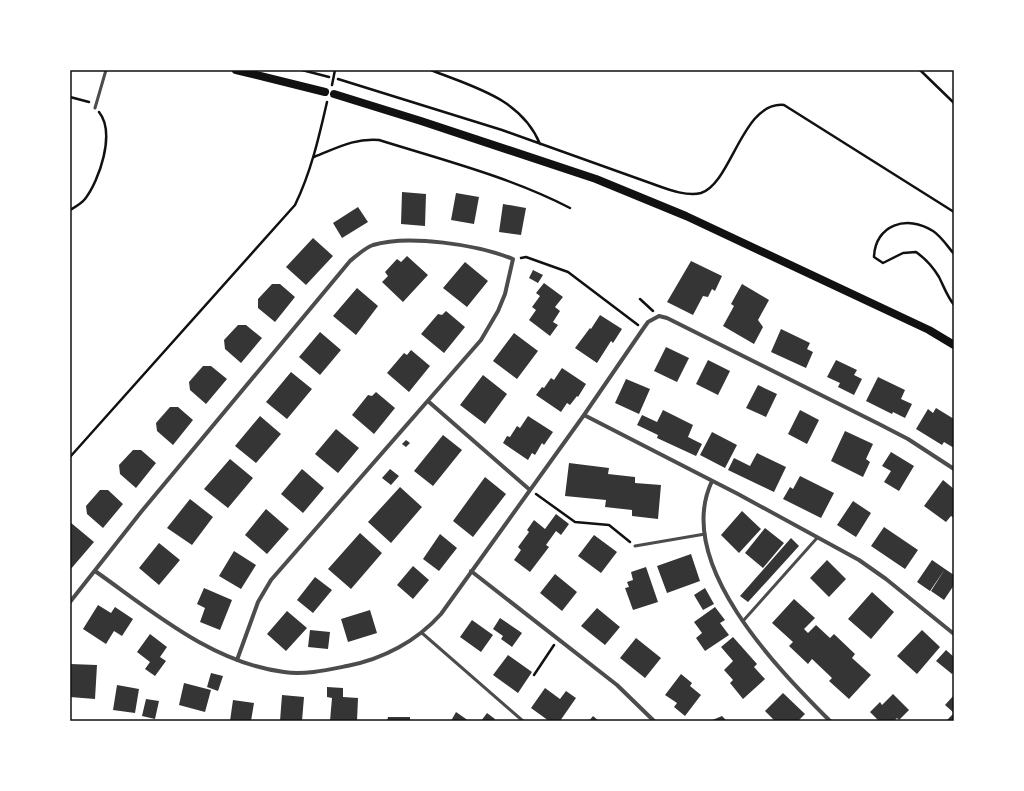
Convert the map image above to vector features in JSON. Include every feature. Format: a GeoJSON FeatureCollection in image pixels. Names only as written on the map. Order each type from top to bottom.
{"type":"FeatureCollection","features":[{"type":"Feature","properties":{"kind":"main road"},"geometry":{"type":"LineString","coordinates":[[236,70],[329,94],[421,121],[596,179],[686,216],[929,330],[954,344]]}},
{"type":"Feature","properties":{"kind":"street"},"geometry":{"type":"LineString","coordinates":[[70,602],[141,512],[350,261],[371,246],[382,243],[411,241],[488,250],[513,259],[506,290],[490,328],[429,402],[271,580],[256,609],[237,660]]}},
{"type":"Feature","properties":{"kind":"street"},"geometry":{"type":"LineString","coordinates":[[95,572],[191,637],[237,660],[260,668],[285,672],[328,670],[358,664],[386,654],[422,633],[441,614],[584,415],[648,322],[659,316],[667,318],[908,439],[954,469]]}},
{"type":"Feature","properties":{"kind":"street"},"geometry":{"type":"LineString","coordinates":[[429,402],[530,490]]}},
{"type":"Feature","properties":{"kind":"street"},"geometry":{"type":"LineString","coordinates":[[584,415],[712,481],[858,560],[886,580],[954,634]]}},
{"type":"Feature","properties":{"kind":"street"},"geometry":{"type":"LineString","coordinates":[[712,481],[704,507],[705,534],[708,549],[720,580],[756,642],[790,681],[830,721]]}},
{"type":"Feature","properties":{"kind":"street"},"geometry":{"type":"LineString","coordinates":[[471,571],[617,685],[654,721]]}},
{"type":"Feature","properties":{"kind":"lane"},"geometry":{"type":"LineString","coordinates":[[95,108],[106,70]]}},
{"type":"Feature","properties":{"kind":"lane"},"geometry":{"type":"LineString","coordinates":[[635,546],[705,534]]}},
{"type":"Feature","properties":{"kind":"lane"},"geometry":{"type":"LineString","coordinates":[[743,621],[817,538]]}},
{"type":"Feature","properties":{"kind":"lane"},"geometry":{"type":"LineString","coordinates":[[422,633],[523,721]]}},
{"type":"Feature","properties":{"kind":"path"},"geometry":{"type":"LineString","coordinates":[[302,70],[329,77]]}},
{"type":"Feature","properties":{"kind":"path"},"geometry":{"type":"LineString","coordinates":[[70,457],[295,205],[303,189],[314,157],[335,70]]}},
{"type":"Feature","properties":{"kind":"path"},"geometry":{"type":"LineString","coordinates":[[431,70],[495,96],[507,103],[530,124],[540,145]]}},
{"type":"Feature","properties":{"kind":"path"},"geometry":{"type":"LineString","coordinates":[[920,70],[954,103]]}},
{"type":"Feature","properties":{"kind":"path"},"geometry":{"type":"LineString","coordinates":[[338,80],[419,103],[653,184],[672,190],[694,194],[703,192],[718,178],[758,114],[766,108],[777,104],[784,105],[954,212]]}},
{"type":"Feature","properties":{"kind":"path"},"geometry":{"type":"LineString","coordinates":[[70,97],[81,99],[95,108],[101,115],[107,131],[103,157],[96,182],[84,201],[70,210]]}},
{"type":"Feature","properties":{"kind":"path"},"geometry":{"type":"LineString","coordinates":[[314,157],[348,143],[364,139],[379,140],[475,170],[549,197],[570,208]]}},
{"type":"Feature","properties":{"kind":"path"},"geometry":{"type":"LineString","coordinates":[[954,254],[933,231],[914,222],[895,225],[884,231],[875,246],[874,257],[883,263],[903,253],[916,252],[927,260],[939,277],[947,297],[954,305]]}},
{"type":"Feature","properties":{"kind":"path"},"geometry":{"type":"LineString","coordinates":[[513,259],[526,257],[568,272],[643,329]]}},
{"type":"Feature","properties":{"kind":"path"},"geometry":{"type":"LineString","coordinates":[[640,299],[659,316]]}},
{"type":"Feature","properties":{"kind":"path"},"geometry":{"type":"LineString","coordinates":[[530,490],[575,522],[608,525],[635,546]]}},
{"type":"Feature","properties":{"kind":"path"},"geometry":{"type":"LineString","coordinates":[[534,675],[558,640]]}},
{"type":"Feature","properties":{"kind":"building"},"geometry":{"type":"Polygon","coordinates":[[[402,192],[426,194],[425,226],[401,224],[402,192]]]}},
{"type":"Feature","properties":{"kind":"building"},"geometry":{"type":"Polygon","coordinates":[[[456,193],[479,197],[474,224],[451,220],[456,193]]]}},
{"type":"Feature","properties":{"kind":"building"},"geometry":{"type":"Polygon","coordinates":[[[503,204],[526,208],[521,235],[499,232],[503,204]]]}},
{"type":"Feature","properties":{"kind":"building"},"geometry":{"type":"Polygon","coordinates":[[[358,207],[368,222],[342,238],[333,223],[358,207]]]}},
{"type":"Feature","properties":{"kind":"building"},"geometry":{"type":"Polygon","coordinates":[[[313,238],[333,256],[306,285],[286,267],[313,238]]]}},
{"type":"Feature","properties":{"kind":"building"},"geometry":{"type":"Polygon","coordinates":[[[407,256],[428,275],[403,302],[382,282],[388,276],[385,272],[397,259],[401,262],[407,256]]]}},
{"type":"Feature","properties":{"kind":"building"},"geometry":{"type":"Polygon","coordinates":[[[691,261],[722,276],[715,291],[712,289],[708,297],[703,296],[693,315],[667,302],[691,261]]]}},
{"type":"Feature","properties":{"kind":"building"},"geometry":{"type":"Polygon","coordinates":[[[465,262],[488,281],[467,307],[443,288],[465,262]]]}},
{"type":"Feature","properties":{"kind":"building"},"geometry":{"type":"Polygon","coordinates":[[[533,270],[543,275],[538,283],[529,278],[533,270]]]}},
{"type":"Feature","properties":{"kind":"building"},"geometry":{"type":"Polygon","coordinates":[[[544,283],[563,297],[555,307],[560,311],[553,322],[558,325],[550,336],[529,320],[536,310],[532,307],[540,296],[536,293],[544,283]]]}},
{"type":"Feature","properties":{"kind":"building"},"geometry":{"type":"Polygon","coordinates":[[[272,284],[280,284],[295,297],[275,322],[258,308],[258,299],[272,284]]]}},
{"type":"Feature","properties":{"kind":"building"},"geometry":{"type":"Polygon","coordinates":[[[742,284],[769,300],[758,320],[763,327],[754,344],[723,326],[734,306],[731,304],[742,284]]]}},
{"type":"Feature","properties":{"kind":"building"},"geometry":{"type":"Polygon","coordinates":[[[357,288],[378,306],[356,335],[333,316],[357,288]]]}},
{"type":"Feature","properties":{"kind":"building"},"geometry":{"type":"Polygon","coordinates":[[[446,311],[465,327],[444,353],[421,334],[438,314],[442,315],[446,311]]]}},
{"type":"Feature","properties":{"kind":"building"},"geometry":{"type":"Polygon","coordinates":[[[600,315],[622,329],[613,343],[611,341],[597,363],[575,348],[590,328],[591,329],[600,315]]]}},
{"type":"Feature","properties":{"kind":"building"},"geometry":{"type":"Polygon","coordinates":[[[238,325],[246,325],[262,338],[241,363],[225,349],[224,340],[238,325]]]}},
{"type":"Feature","properties":{"kind":"building"},"geometry":{"type":"Polygon","coordinates":[[[781,329],[810,343],[807,349],[813,352],[806,368],[771,352],[781,329]]]}},
{"type":"Feature","properties":{"kind":"building"},"geometry":{"type":"Polygon","coordinates":[[[320,332],[341,350],[320,375],[299,357],[320,332]]]}},
{"type":"Feature","properties":{"kind":"building"},"geometry":{"type":"Polygon","coordinates":[[[514,333],[538,351],[517,379],[493,361],[514,333]]]}},
{"type":"Feature","properties":{"kind":"building"},"geometry":{"type":"Polygon","coordinates":[[[666,347],[689,358],[677,382],[654,371],[666,347]]]}},
{"type":"Feature","properties":{"kind":"building"},"geometry":{"type":"Polygon","coordinates":[[[411,350],[430,366],[409,392],[387,373],[404,353],[407,355],[411,350]]]}},
{"type":"Feature","properties":{"kind":"building"},"geometry":{"type":"Polygon","coordinates":[[[708,360],[730,371],[718,395],[696,384],[708,360]]]}},
{"type":"Feature","properties":{"kind":"building"},"geometry":{"type":"Polygon","coordinates":[[[836,360],[857,370],[854,375],[862,379],[854,395],[838,387],[840,383],[827,377],[836,360]]]}},
{"type":"Feature","properties":{"kind":"building"},"geometry":{"type":"Polygon","coordinates":[[[203,366],[211,366],[227,379],[206,404],[190,390],[189,382],[203,366]]]}},
{"type":"Feature","properties":{"kind":"building"},"geometry":{"type":"Polygon","coordinates":[[[562,368],[586,384],[578,397],[577,396],[570,405],[567,403],[561,412],[536,395],[542,387],[544,388],[551,378],[554,380],[562,368]]]}},
{"type":"Feature","properties":{"kind":"building"},"geometry":{"type":"Polygon","coordinates":[[[291,372],[312,389],[287,419],[266,402],[291,372]]]}},
{"type":"Feature","properties":{"kind":"building"},"geometry":{"type":"Polygon","coordinates":[[[483,375],[507,394],[485,424],[460,405],[483,375]]]}},
{"type":"Feature","properties":{"kind":"building"},"geometry":{"type":"Polygon","coordinates":[[[878,377],[905,390],[901,399],[912,404],[905,418],[893,412],[892,414],[866,401],[878,377]]]}},
{"type":"Feature","properties":{"kind":"building"},"geometry":{"type":"Polygon","coordinates":[[[626,379],[650,389],[639,414],[615,403],[626,379]]]}},
{"type":"Feature","properties":{"kind":"building"},"geometry":{"type":"Polygon","coordinates":[[[758,385],[777,394],[766,417],[746,408],[758,385]]]}},
{"type":"Feature","properties":{"kind":"building"},"geometry":{"type":"Polygon","coordinates":[[[376,392],[395,408],[374,434],[352,415],[368,395],[372,396],[376,392]]]}},
{"type":"Feature","properties":{"kind":"building"},"geometry":{"type":"Polygon","coordinates":[[[170,407],[178,407],[193,420],[173,445],[157,431],[156,423],[170,407]]]}},
{"type":"Feature","properties":{"kind":"building"},"geometry":{"type":"Polygon","coordinates":[[[936,408],[954,419],[954,448],[944,442],[942,445],[916,429],[928,409],[933,413],[936,408]]]}},
{"type":"Feature","properties":{"kind":"building"},"geometry":{"type":"Polygon","coordinates":[[[663,410],[693,425],[688,437],[702,444],[696,456],[657,438],[658,435],[637,425],[642,415],[657,422],[663,410]]]}},
{"type":"Feature","properties":{"kind":"building"},"geometry":{"type":"Polygon","coordinates":[[[800,410],[819,420],[807,444],[788,434],[800,410]]]}},
{"type":"Feature","properties":{"kind":"building"},"geometry":{"type":"Polygon","coordinates":[[[260,416],[281,434],[256,463],[235,446],[260,416]]]}},
{"type":"Feature","properties":{"kind":"building"},"geometry":{"type":"Polygon","coordinates":[[[528,416],[553,432],[544,445],[542,443],[535,455],[532,453],[528,460],[503,443],[507,436],[510,437],[517,426],[520,428],[528,416]]]}},
{"type":"Feature","properties":{"kind":"building"},"geometry":{"type":"Polygon","coordinates":[[[336,429],[359,448],[338,473],[315,454],[336,429]]]}},
{"type":"Feature","properties":{"kind":"building"},"geometry":{"type":"Polygon","coordinates":[[[845,431],[873,444],[866,459],[870,462],[863,477],[831,461],[845,431]]]}},
{"type":"Feature","properties":{"kind":"building"},"geometry":{"type":"Polygon","coordinates":[[[712,432],[737,445],[725,468],[700,455],[712,432]]]}},
{"type":"Feature","properties":{"kind":"building"},"geometry":{"type":"Polygon","coordinates":[[[443,435],[462,450],[433,486],[414,471],[443,435]]]}},
{"type":"Feature","properties":{"kind":"building"},"geometry":{"type":"Polygon","coordinates":[[[406,440],[410,443],[406,447],[402,444],[406,440]]]}},
{"type":"Feature","properties":{"kind":"building"},"geometry":{"type":"Polygon","coordinates":[[[133,450],[141,450],[156,463],[136,488],[120,474],[119,465],[133,450]]]}},
{"type":"Feature","properties":{"kind":"building"},"geometry":{"type":"Polygon","coordinates":[[[891,452],[914,466],[899,491],[884,482],[891,471],[882,466],[891,452]]]}},
{"type":"Feature","properties":{"kind":"building"},"geometry":{"type":"Polygon","coordinates":[[[757,453],[786,467],[774,492],[728,470],[734,458],[750,466],[757,453]]]}},
{"type":"Feature","properties":{"kind":"building"},"geometry":{"type":"Polygon","coordinates":[[[230,459],[253,478],[228,508],[204,489],[230,459]]]}},
{"type":"Feature","properties":{"kind":"building"},"geometry":{"type":"Polygon","coordinates":[[[569,463],[609,468],[608,474],[635,477],[635,483],[661,485],[658,519],[632,516],[632,510],[605,507],[606,500],[565,496],[569,463]]]}},
{"type":"Feature","properties":{"kind":"building"},"geometry":{"type":"Polygon","coordinates":[[[302,469],[324,488],[303,513],[281,494],[302,469]]]}},
{"type":"Feature","properties":{"kind":"building"},"geometry":{"type":"Polygon","coordinates":[[[390,469],[399,476],[391,485],[382,478],[390,469]]]}},
{"type":"Feature","properties":{"kind":"building"},"geometry":{"type":"Polygon","coordinates":[[[800,476],[834,493],[821,518],[783,499],[790,487],[793,489],[800,476]]]}},
{"type":"Feature","properties":{"kind":"building"},"geometry":{"type":"Polygon","coordinates":[[[485,477],[506,494],[473,537],[453,521],[485,477]]]}},
{"type":"Feature","properties":{"kind":"building"},"geometry":{"type":"Polygon","coordinates":[[[943,480],[954,489],[954,518],[951,516],[946,522],[924,506],[943,480]]]}},
{"type":"Feature","properties":{"kind":"building"},"geometry":{"type":"Polygon","coordinates":[[[400,487],[422,507],[391,543],[368,522],[400,487]]]}},
{"type":"Feature","properties":{"kind":"building"},"geometry":{"type":"Polygon","coordinates":[[[100,490],[108,490],[123,504],[103,528],[87,514],[86,506],[100,490]]]}},
{"type":"Feature","properties":{"kind":"building"},"geometry":{"type":"Polygon","coordinates":[[[190,499],[213,517],[192,545],[167,528],[190,499]]]}},
{"type":"Feature","properties":{"kind":"building"},"geometry":{"type":"Polygon","coordinates":[[[853,501],[871,513],[856,537],[837,525],[853,501]]]}},
{"type":"Feature","properties":{"kind":"building"},"geometry":{"type":"Polygon","coordinates":[[[266,509],[289,529],[267,554],[245,535],[266,509]]]}},
{"type":"Feature","properties":{"kind":"building"},"geometry":{"type":"Polygon","coordinates":[[[742,511],[761,529],[739,553],[721,535],[742,511]]]}},
{"type":"Feature","properties":{"kind":"building"},"geometry":{"type":"Polygon","coordinates":[[[556,514],[569,524],[561,535],[556,531],[546,545],[549,547],[530,572],[514,560],[521,550],[518,547],[529,532],[527,530],[534,520],[545,529],[556,514]]]}},
{"type":"Feature","properties":{"kind":"building"},"geometry":{"type":"Polygon","coordinates":[[[70,522],[94,542],[70,570],[70,522]]]}},
{"type":"Feature","properties":{"kind":"building"},"geometry":{"type":"Polygon","coordinates":[[[884,527],[918,550],[905,569],[871,546],[884,527]]]}},
{"type":"Feature","properties":{"kind":"building"},"geometry":{"type":"Polygon","coordinates":[[[765,528],[784,543],[763,568],[745,553],[765,528]]]}},
{"type":"Feature","properties":{"kind":"building"},"geometry":{"type":"Polygon","coordinates":[[[360,533],[382,553],[351,589],[328,569],[360,533]]]}},
{"type":"Feature","properties":{"kind":"building"},"geometry":{"type":"Polygon","coordinates":[[[440,534],[457,548],[439,571],[423,559],[440,534]]]}},
{"type":"Feature","properties":{"kind":"building"},"geometry":{"type":"Polygon","coordinates":[[[594,535],[617,552],[601,573],[578,556],[594,535]]]}},
{"type":"Feature","properties":{"kind":"building"},"geometry":{"type":"Polygon","coordinates":[[[791,538],[799,546],[748,602],[740,596],[791,538]]]}},
{"type":"Feature","properties":{"kind":"building"},"geometry":{"type":"Polygon","coordinates":[[[159,543],[180,560],[159,585],[139,568],[159,543]]]}},
{"type":"Feature","properties":{"kind":"building"},"geometry":{"type":"Polygon","coordinates":[[[234,551],[256,565],[241,589],[219,576],[234,551]]]}},
{"type":"Feature","properties":{"kind":"building"},"geometry":{"type":"Polygon","coordinates":[[[691,554],[700,581],[667,593],[657,566],[691,554]]]}},
{"type":"Feature","properties":{"kind":"building"},"geometry":{"type":"Polygon","coordinates":[[[827,560],[846,579],[829,597],[810,578],[827,560]]]}},
{"type":"Feature","properties":{"kind":"building"},"geometry":{"type":"Polygon","coordinates":[[[932,560],[945,569],[930,591],[917,582],[932,560]]]}},
{"type":"Feature","properties":{"kind":"building"},"geometry":{"type":"Polygon","coordinates":[[[413,566],[429,580],[413,599],[397,585],[413,566]]]}},
{"type":"Feature","properties":{"kind":"building"},"geometry":{"type":"Polygon","coordinates":[[[646,567],[658,602],[633,610],[625,588],[629,587],[627,582],[633,580],[631,572],[646,567]]]}},
{"type":"Feature","properties":{"kind":"building"},"geometry":{"type":"Polygon","coordinates":[[[945,569],[954,575],[954,585],[944,600],[931,591],[945,569]]]}},
{"type":"Feature","properties":{"kind":"building"},"geometry":{"type":"Polygon","coordinates":[[[555,574],[577,592],[562,611],[540,593],[555,574]]]}},
{"type":"Feature","properties":{"kind":"building"},"geometry":{"type":"Polygon","coordinates":[[[315,577],[332,590],[313,613],[297,600],[315,577]]]}},
{"type":"Feature","properties":{"kind":"building"},"geometry":{"type":"Polygon","coordinates":[[[204,588],[232,600],[220,630],[200,622],[205,608],[197,604],[204,588]]]}},
{"type":"Feature","properties":{"kind":"building"},"geometry":{"type":"Polygon","coordinates":[[[705,588],[714,604],[703,610],[694,595],[705,588]]]}},
{"type":"Feature","properties":{"kind":"building"},"geometry":{"type":"Polygon","coordinates":[[[872,592],[894,612],[871,639],[848,619],[872,592]]]}},
{"type":"Feature","properties":{"kind":"building"},"geometry":{"type":"Polygon","coordinates":[[[794,599],[815,618],[804,629],[808,633],[816,625],[830,638],[834,634],[855,654],[852,658],[871,675],[849,699],[829,681],[832,678],[812,659],[808,664],[789,646],[793,642],[772,623],[794,599]]]}},
{"type":"Feature","properties":{"kind":"building"},"geometry":{"type":"Polygon","coordinates":[[[98,605],[111,613],[115,607],[133,619],[122,636],[114,631],[106,644],[83,629],[98,605]]]}},
{"type":"Feature","properties":{"kind":"building"},"geometry":{"type":"Polygon","coordinates":[[[715,607],[725,620],[720,623],[729,635],[705,651],[696,638],[702,633],[694,622],[715,607]]]}},
{"type":"Feature","properties":{"kind":"building"},"geometry":{"type":"Polygon","coordinates":[[[597,608],[620,627],[605,645],[581,626],[597,608]]]}},
{"type":"Feature","properties":{"kind":"building"},"geometry":{"type":"Polygon","coordinates":[[[370,610],[377,633],[348,642],[341,619],[370,610]]]}},
{"type":"Feature","properties":{"kind":"building"},"geometry":{"type":"Polygon","coordinates":[[[287,611],[307,628],[286,651],[267,634],[287,611]]]}},
{"type":"Feature","properties":{"kind":"building"},"geometry":{"type":"Polygon","coordinates":[[[500,618],[522,633],[512,647],[501,639],[503,636],[493,629],[500,618]]]}},
{"type":"Feature","properties":{"kind":"building"},"geometry":{"type":"Polygon","coordinates":[[[472,620],[493,635],[481,652],[460,637],[472,620]]]}},
{"type":"Feature","properties":{"kind":"building"},"geometry":{"type":"Polygon","coordinates":[[[310,630],[330,632],[328,649],[308,647],[310,630]]]}},
{"type":"Feature","properties":{"kind":"building"},"geometry":{"type":"Polygon","coordinates":[[[922,630],[940,647],[917,674],[897,656],[922,630]]]}},
{"type":"Feature","properties":{"kind":"building"},"geometry":{"type":"Polygon","coordinates":[[[150,634],[167,647],[160,657],[166,661],[155,676],[145,669],[150,662],[137,652],[150,634]]]}},
{"type":"Feature","properties":{"kind":"building"},"geometry":{"type":"Polygon","coordinates":[[[733,637],[757,664],[754,667],[765,679],[743,699],[730,683],[733,680],[724,670],[733,661],[721,647],[733,637]]]}},
{"type":"Feature","properties":{"kind":"building"},"geometry":{"type":"Polygon","coordinates":[[[636,638],[661,658],[645,678],[620,658],[636,638]]]}},
{"type":"Feature","properties":{"kind":"building"},"geometry":{"type":"Polygon","coordinates":[[[946,650],[954,657],[954,671],[952,674],[936,661],[946,650]]]}},
{"type":"Feature","properties":{"kind":"building"},"geometry":{"type":"Polygon","coordinates":[[[508,655],[532,672],[518,693],[493,675],[508,655]]]}},
{"type":"Feature","properties":{"kind":"building"},"geometry":{"type":"Polygon","coordinates":[[[70,664],[97,665],[95,699],[70,697],[70,664]]]}},
{"type":"Feature","properties":{"kind":"building"},"geometry":{"type":"Polygon","coordinates":[[[211,673],[223,676],[218,691],[207,687],[211,673]]]}},
{"type":"Feature","properties":{"kind":"building"},"geometry":{"type":"Polygon","coordinates":[[[681,674],[692,683],[690,686],[701,695],[685,716],[674,707],[677,703],[665,695],[681,674]]]}},
{"type":"Feature","properties":{"kind":"building"},"geometry":{"type":"Polygon","coordinates":[[[184,683],[211,690],[205,712],[179,705],[184,683]]]}},
{"type":"Feature","properties":{"kind":"building"},"geometry":{"type":"Polygon","coordinates":[[[117,685],[139,689],[135,713],[113,710],[117,685]]]}},
{"type":"Feature","properties":{"kind":"building"},"geometry":{"type":"Polygon","coordinates":[[[327,687],[343,688],[343,697],[358,698],[357,721],[330,721],[332,698],[327,697],[327,687]]]}},
{"type":"Feature","properties":{"kind":"building"},"geometry":{"type":"Polygon","coordinates":[[[545,688],[560,699],[566,691],[576,698],[560,721],[549,721],[531,708],[545,688]]]}},
{"type":"Feature","properties":{"kind":"building"},"geometry":{"type":"Polygon","coordinates":[[[783,693],[805,714],[798,721],[775,721],[765,711],[783,693]]]}},
{"type":"Feature","properties":{"kind":"building"},"geometry":{"type":"Polygon","coordinates":[[[893,694],[909,710],[899,720],[897,718],[894,721],[879,721],[870,712],[880,702],[882,705],[893,694]]]}},
{"type":"Feature","properties":{"kind":"building"},"geometry":{"type":"Polygon","coordinates":[[[282,695],[304,697],[302,721],[280,721],[282,695]]]}},
{"type":"Feature","properties":{"kind":"building"},"geometry":{"type":"Polygon","coordinates":[[[954,695],[954,713],[945,705],[954,695]]]}},
{"type":"Feature","properties":{"kind":"building"},"geometry":{"type":"Polygon","coordinates":[[[146,699],[159,701],[155,719],[142,716],[146,699]]]}},
{"type":"Feature","properties":{"kind":"building"},"geometry":{"type":"Polygon","coordinates":[[[233,700],[254,703],[251,721],[230,721],[233,700]]]}},
{"type":"Feature","properties":{"kind":"building"},"geometry":{"type":"Polygon","coordinates":[[[456,712],[469,721],[451,721],[456,712]]]}},
{"type":"Feature","properties":{"kind":"building"},"geometry":{"type":"Polygon","coordinates":[[[487,713],[495,719],[494,721],[481,721],[487,713]]]}},
{"type":"Feature","properties":{"kind":"building"},"geometry":{"type":"Polygon","coordinates":[[[954,713],[954,721],[946,721],[954,713]]]}},
{"type":"Feature","properties":{"kind":"building"},"geometry":{"type":"Polygon","coordinates":[[[593,716],[599,721],[589,721],[593,716]]]}},
{"type":"Feature","properties":{"kind":"building"},"geometry":{"type":"Polygon","coordinates":[[[722,716],[727,721],[710,721],[722,716]]]}},
{"type":"Feature","properties":{"kind":"building"},"geometry":{"type":"Polygon","coordinates":[[[388,717],[410,717],[410,721],[387,721],[388,717]]]}}]}
